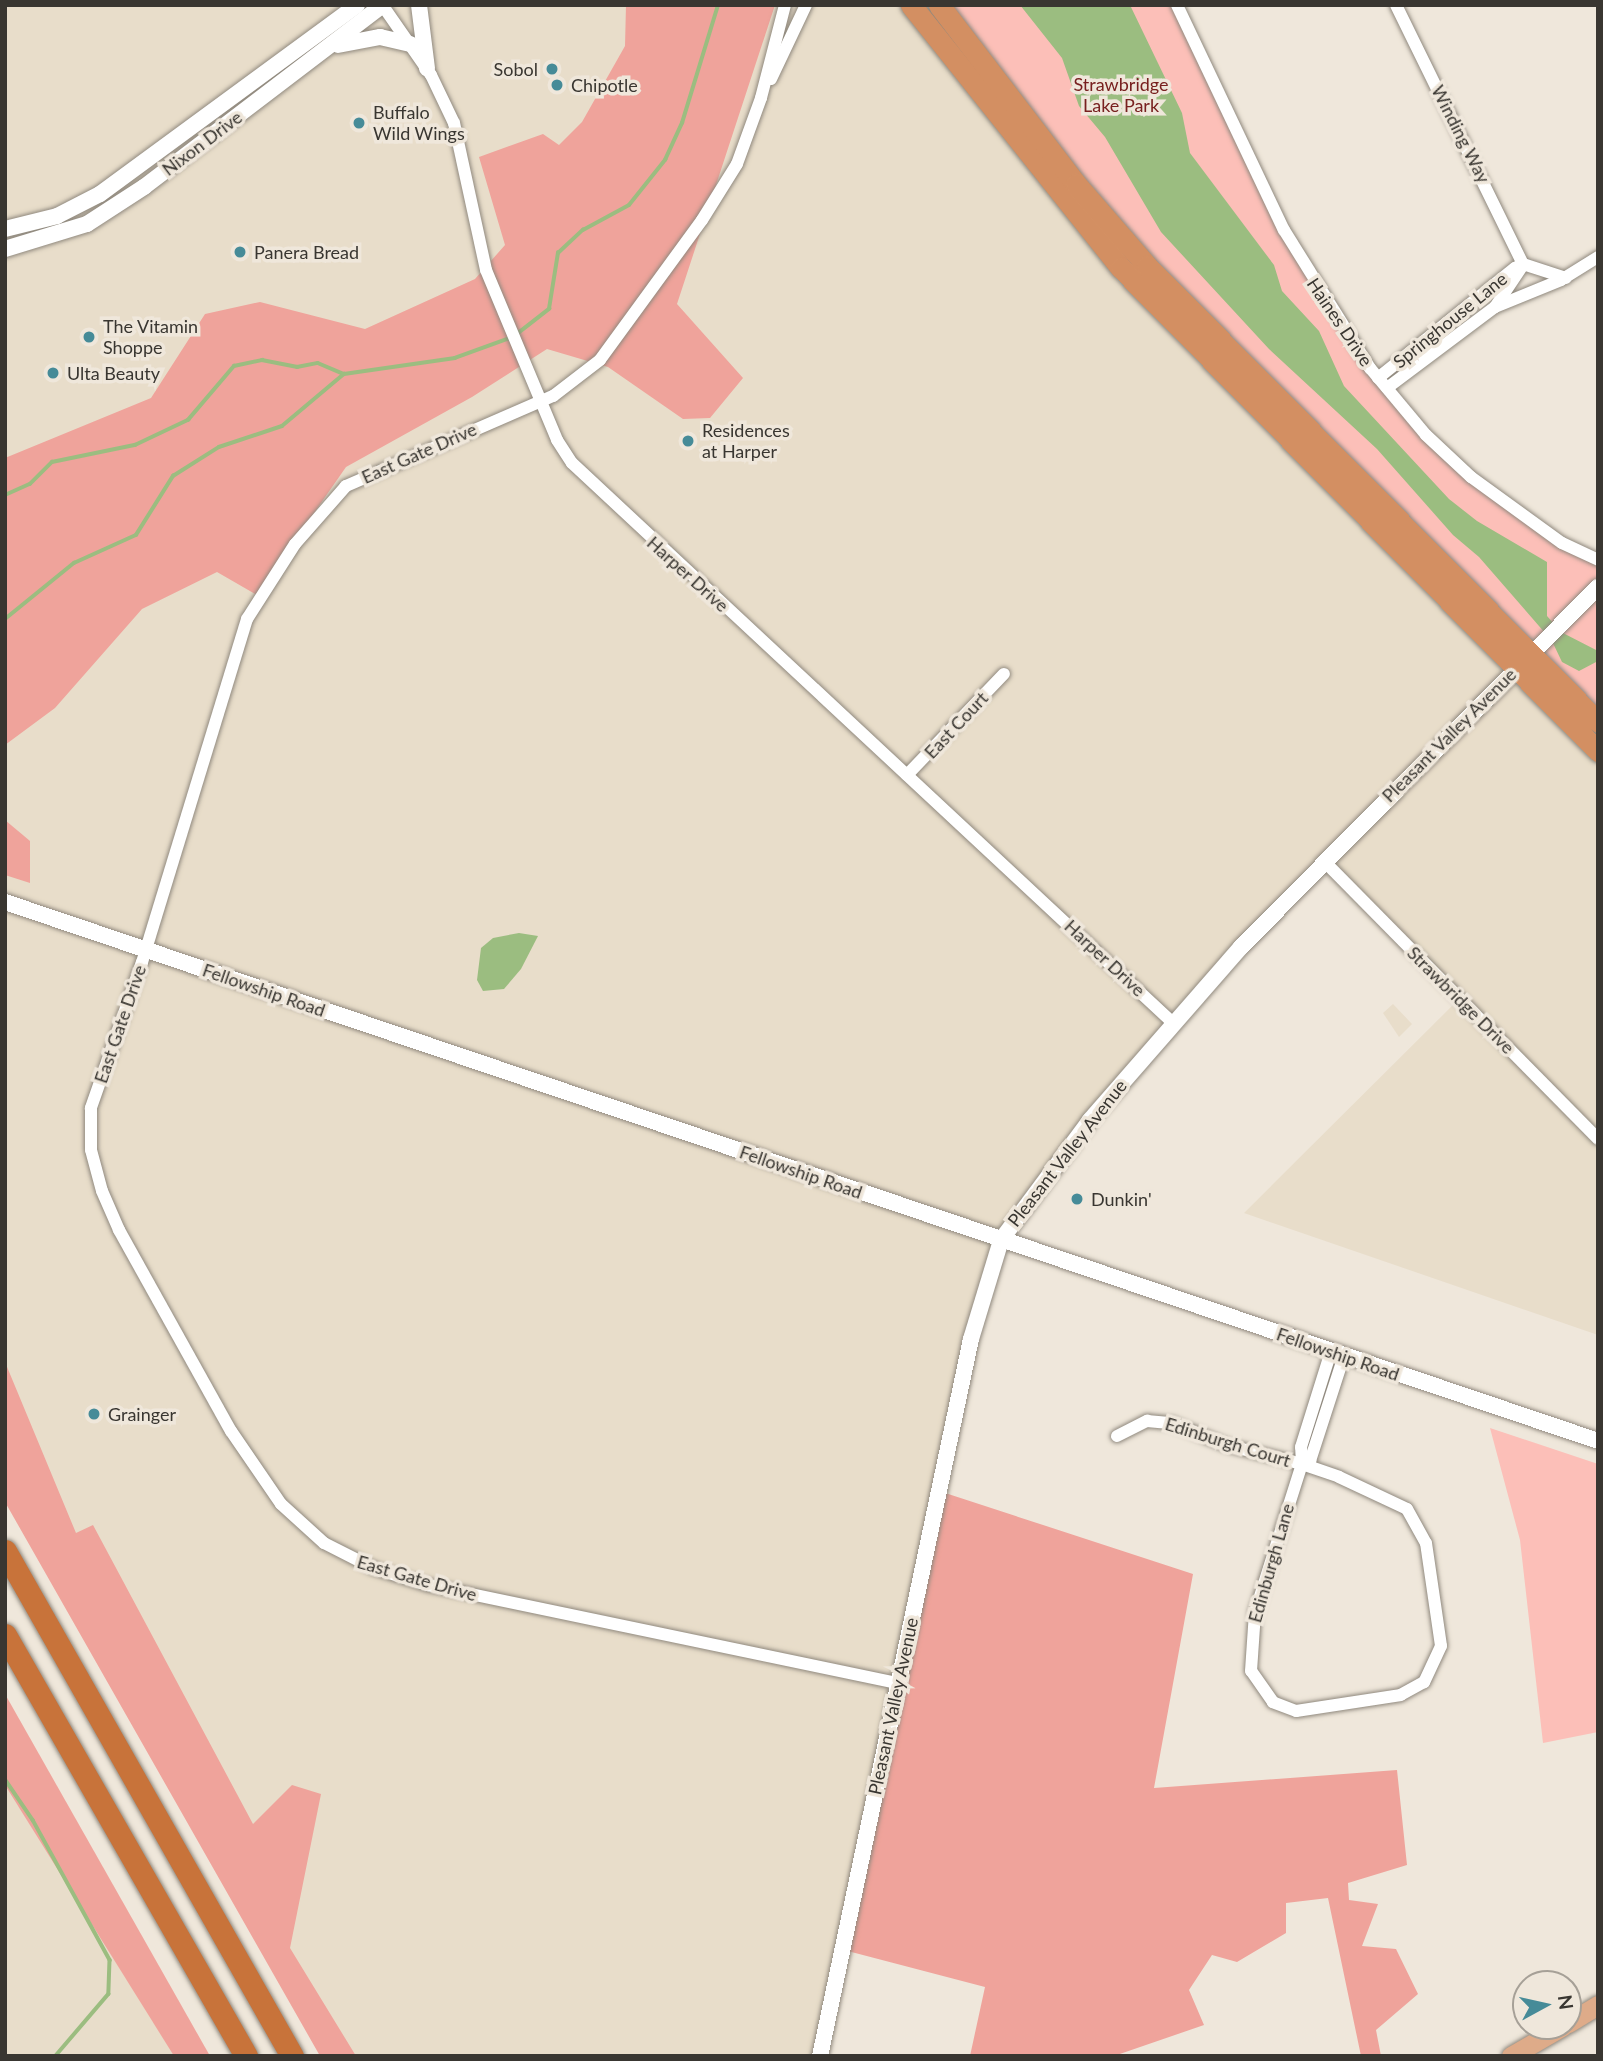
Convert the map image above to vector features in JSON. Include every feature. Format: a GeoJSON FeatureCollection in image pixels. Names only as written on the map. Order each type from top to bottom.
{"type":"FeatureCollection","features":[{"type":"Feature","properties":{"kind":"highway"},"geometry":{"type":"LineString","coordinates":[[911,5],[1121,268],[1530,655],[1598,751]]}},
{"type":"Feature","properties":{"kind":"highway"},"geometry":{"type":"LineString","coordinates":[[939,5],[1122,240],[1598,723]]}},
{"type":"Feature","properties":{"kind":"highway"},"geometry":{"type":"LineString","coordinates":[[5,1551],[292,2056]]}},
{"type":"Feature","properties":{"kind":"highway"},"geometry":{"type":"LineString","coordinates":[[5,1635],[246,2056]]}},
{"type":"Feature","properties":{"kind":"main road"},"geometry":{"type":"LineString","coordinates":[[1582,2015],[1598,2005]]}},
{"type":"Feature","properties":{"kind":"main road"},"geometry":{"type":"LineString","coordinates":[[1515,2055],[1540,2040]]}},
{"type":"Feature","properties":{"kind":"street","name":"Nixon Drive"},"geometry":{"type":"LineString","coordinates":[[5,229],[57,216],[100,194],[357,5]]}},
{"type":"Feature","properties":{"kind":"street","name":"Nixon Drive"},"geometry":{"type":"LineString","coordinates":[[5,249],[87,224],[144,187],[383,5]]}},
{"type":"Feature","properties":{"kind":"street","name":"Harper Drive"},"geometry":{"type":"LineString","coordinates":[[383,5],[427,68],[456,130],[485,270],[541,401],[576,468],[1173,1023]]}},
{"type":"Feature","properties":{"kind":"street"},"geometry":{"type":"LineString","coordinates":[[419,5],[427,68]]}},
{"type":"Feature","properties":{"kind":"street","name":"East Gate Drive"},"geometry":{"type":"LineString","coordinates":[[785,5],[761,98],[737,164],[693,233],[600,360],[570,386],[541,401],[346,486],[295,544],[247,618],[145,950],[91,1108],[95,1171],[119,1230],[254,1470],[295,1519],[344,1555],[428,1585],[899,1683]]}},
{"type":"Feature","properties":{"kind":"street","name":"East Gate Drive"},"geometry":{"type":"LineString","coordinates":[[761,98],[806,5]]}},
{"type":"Feature","properties":{"kind":"street","name":"Haines Drive"},"geometry":{"type":"LineString","coordinates":[[1177,5],[1284,230],[1323,299],[1382,383],[1471,477],[1562,543],[1598,560]]}},
{"type":"Feature","properties":{"kind":"street","name":"Winding Way"},"geometry":{"type":"LineString","coordinates":[[1396,5],[1523,264]]}},
{"type":"Feature","properties":{"kind":"street"},"geometry":{"type":"LineString","coordinates":[[322,51],[363,38],[410,44]]}},
{"type":"Feature","properties":{"kind":"street","name":"Springhouse Lane"},"geometry":{"type":"LineString","coordinates":[[1382,383],[1495,307],[1566,278],[1598,257]]}},
{"type":"Feature","properties":{"kind":"street","name":"Springhouse Lane"},"geometry":{"type":"LineString","coordinates":[[1382,383],[1523,264]]}},
{"type":"Feature","properties":{"kind":"street","name":"Springhouse Lane"},"geometry":{"type":"LineString","coordinates":[[1523,264],[1566,278]]}},
{"type":"Feature","properties":{"kind":"street","name":"Springhouse Lane"},"geometry":{"type":"LineString","coordinates":[[1495,307],[1523,264]]}},
{"type":"Feature","properties":{"kind":"street","name":"Pleasant Valley Avenue"},"geometry":{"type":"LineString","coordinates":[[820,2056],[978,1309],[1001,1240],[1066,1150],[1173,1023],[1324,861],[1598,587]]}},
{"type":"Feature","properties":{"kind":"street","name":"East Court"},"geometry":{"type":"LineString","coordinates":[[907,775],[1004,674]]}},
{"type":"Feature","properties":{"kind":"street","name":"Strawbridge Drive"},"geometry":{"type":"LineString","coordinates":[[1324,861],[1598,1139]]}},
{"type":"Feature","properties":{"kind":"street","name":"Fellowship Road"},"geometry":{"type":"LineString","coordinates":[[5,902],[1598,1441]]}},
{"type":"Feature","properties":{"kind":"street","name":"Edinburgh Lane"},"geometry":{"type":"LineString","coordinates":[[1302,1464],[1310,1461],[1337,1354]]}},
{"type":"Feature","properties":{"kind":"street","name":"Edinburgh Court"},"geometry":{"type":"LineString","coordinates":[[1117,1436],[1135,1424],[1158,1421],[1302,1464]]}},
{"type":"Feature","properties":{"kind":"street","name":"Edinburgh Lane"},"geometry":{"type":"LineString","coordinates":[[1302,1464],[1398,1502],[1422,1530],[1441,1646],[1433,1671],[1413,1690],[1354,1706],[1297,1711],[1273,1702],[1257,1683],[1249,1657],[1253,1619],[1302,1464]]}},
{"type":"Feature","properties":{"kind":"shaded area"},"geometry":{"type":"Polygon","coordinates":[[[5,5],[911,5],[1598,751],[1598,1335],[1244,1213],[1459,999],[1325,861],[1033,1192],[987,1277],[821,2056],[353,2056],[235,1861],[5,1449],[5,5]]]}},
{"type":"Feature","properties":{"kind":"shaded area"},"geometry":{"type":"Polygon","coordinates":[[[626,5],[775,5],[677,304],[743,378],[710,418],[683,419],[608,367],[547,349],[472,397],[346,467],[257,595],[217,572],[142,609],[55,708],[5,745],[5,458],[151,398],[205,314],[260,302],[365,329],[475,279],[505,245],[479,157],[543,134],[559,145],[582,122],[625,46],[626,5]]]}},
{"type":"Feature","properties":{"kind":"shaded area"},"geometry":{"type":"Polygon","coordinates":[[[1020,5],[1130,5],[1182,113],[1190,153],[1274,265],[1282,291],[1319,331],[1344,386],[1449,499],[1477,521],[1547,562],[1547,616],[1561,632],[1598,651],[1598,661],[1579,671],[1562,662],[1552,641],[1479,557],[1453,535],[1377,449],[1269,349],[1161,232],[1105,137],[1079,106],[1062,58],[1020,5]]]}},
{"type":"Feature","properties":{"kind":"shaded area"},"geometry":{"type":"Polygon","coordinates":[[[5,820],[30,841],[30,883],[5,875],[5,820]]]}},
{"type":"Feature","properties":{"kind":"shaded area"},"geometry":{"type":"Polygon","coordinates":[[[519,933],[538,936],[521,969],[504,989],[483,991],[477,980],[481,948],[493,938],[519,933]]]}},
{"type":"Feature","properties":{"kind":"shaded area"},"geometry":{"type":"Polygon","coordinates":[[[1393,1004],[1412,1024],[1399,1037],[1383,1013],[1393,1004]]]}},
{"type":"Feature","properties":{"kind":"shaded area"},"geometry":{"type":"Polygon","coordinates":[[[5,1362],[76,1533],[93,1525],[253,1824],[292,1785],[321,1794],[290,1948],[356,2056],[320,2056],[5,1502],[5,1362]]]}},
{"type":"Feature","properties":{"kind":"shaded area"},"geometry":{"type":"Polygon","coordinates":[[[936,1490],[1193,1574],[1154,1788],[1397,1770],[1407,1865],[1348,1883],[1349,1900],[1378,1904],[1362,1946],[1396,1949],[1418,1994],[1376,2030],[1381,2056],[1361,2056],[1328,1898],[1286,1903],[1286,1933],[1237,1962],[1212,1955],[1189,1990],[1204,2025],[1114,2056],[970,2056],[985,1987],[840,1949],[936,1490]]]}},
{"type":"Feature","properties":{"kind":"shaded area"},"geometry":{"type":"Polygon","coordinates":[[[5,1694],[210,2056],[174,2056],[5,1785],[5,1694]]]}},
{"type":"Feature","properties":{"kind":"shaded area"},"geometry":{"type":"Polygon","coordinates":[[[5,1721],[198,2056],[5,2056],[5,1721]]]}},
{"type":"Feature","properties":{"kind":"green space","name":"Strawbridge Lake Park"},"geometry":{"type":"Polygon","coordinates":[[[940,5],[1177,5],[1335,318],[1453,461],[1518,511],[1598,559],[1598,722],[1193,315],[940,5]]]}},
{"type":"Feature","properties":{"kind":"green space"},"geometry":{"type":"Polygon","coordinates":[[[1490,1428],[1598,1464],[1598,1732],[1543,1743],[1520,1540],[1490,1428]]]}},
{"type":"Feature","properties":{"kind":"waterway"},"geometry":{"type":"LineString","coordinates":[[517,334],[549,309],[558,253],[583,230],[629,205],[665,160],[682,123],[718,5]]}},
{"type":"Feature","properties":{"kind":"waterway"},"geometry":{"type":"LineString","coordinates":[[5,619],[74,563],[136,535],[173,476],[219,447],[282,426],[344,374],[455,358],[510,338]]}},
{"type":"Feature","properties":{"kind":"waterway"},"geometry":{"type":"LineString","coordinates":[[5,495],[30,484],[52,462],[135,445],[188,420],[234,366],[262,360],[297,367],[318,363],[344,374]]}},
{"type":"Feature","properties":{"kind":"waterway"},"geometry":{"type":"LineString","coordinates":[[5,1779],[33,1820],[110,1960],[109,1994],[56,2056]]}},
{"type":"Feature","properties":{"kind":"place","name":"Sobol"},"geometry":{"type":"Point","coordinates":[552,69]}},
{"type":"Feature","properties":{"kind":"place","name":"Chipotle"},"geometry":{"type":"Point","coordinates":[557,85]}},
{"type":"Feature","properties":{"kind":"place","name":"Buffalo Wild Wings"},"geometry":{"type":"Point","coordinates":[359,123]}},
{"type":"Feature","properties":{"kind":"place","name":"Panera Bread"},"geometry":{"type":"Point","coordinates":[240,252]}},
{"type":"Feature","properties":{"kind":"place","name":"The Vitamin Shoppe"},"geometry":{"type":"Point","coordinates":[89,337]}},
{"type":"Feature","properties":{"kind":"place","name":"Ulta Beauty"},"geometry":{"type":"Point","coordinates":[53,373]}},
{"type":"Feature","properties":{"kind":"place","name":"Residences at Harper"},"geometry":{"type":"Point","coordinates":[688,441]}},
{"type":"Feature","properties":{"kind":"place","name":"Dunkin'"},"geometry":{"type":"Point","coordinates":[1077,1199]}},
{"type":"Feature","properties":{"kind":"place","name":"Grainger"},"geometry":{"type":"Point","coordinates":[94,1414]}}]}
